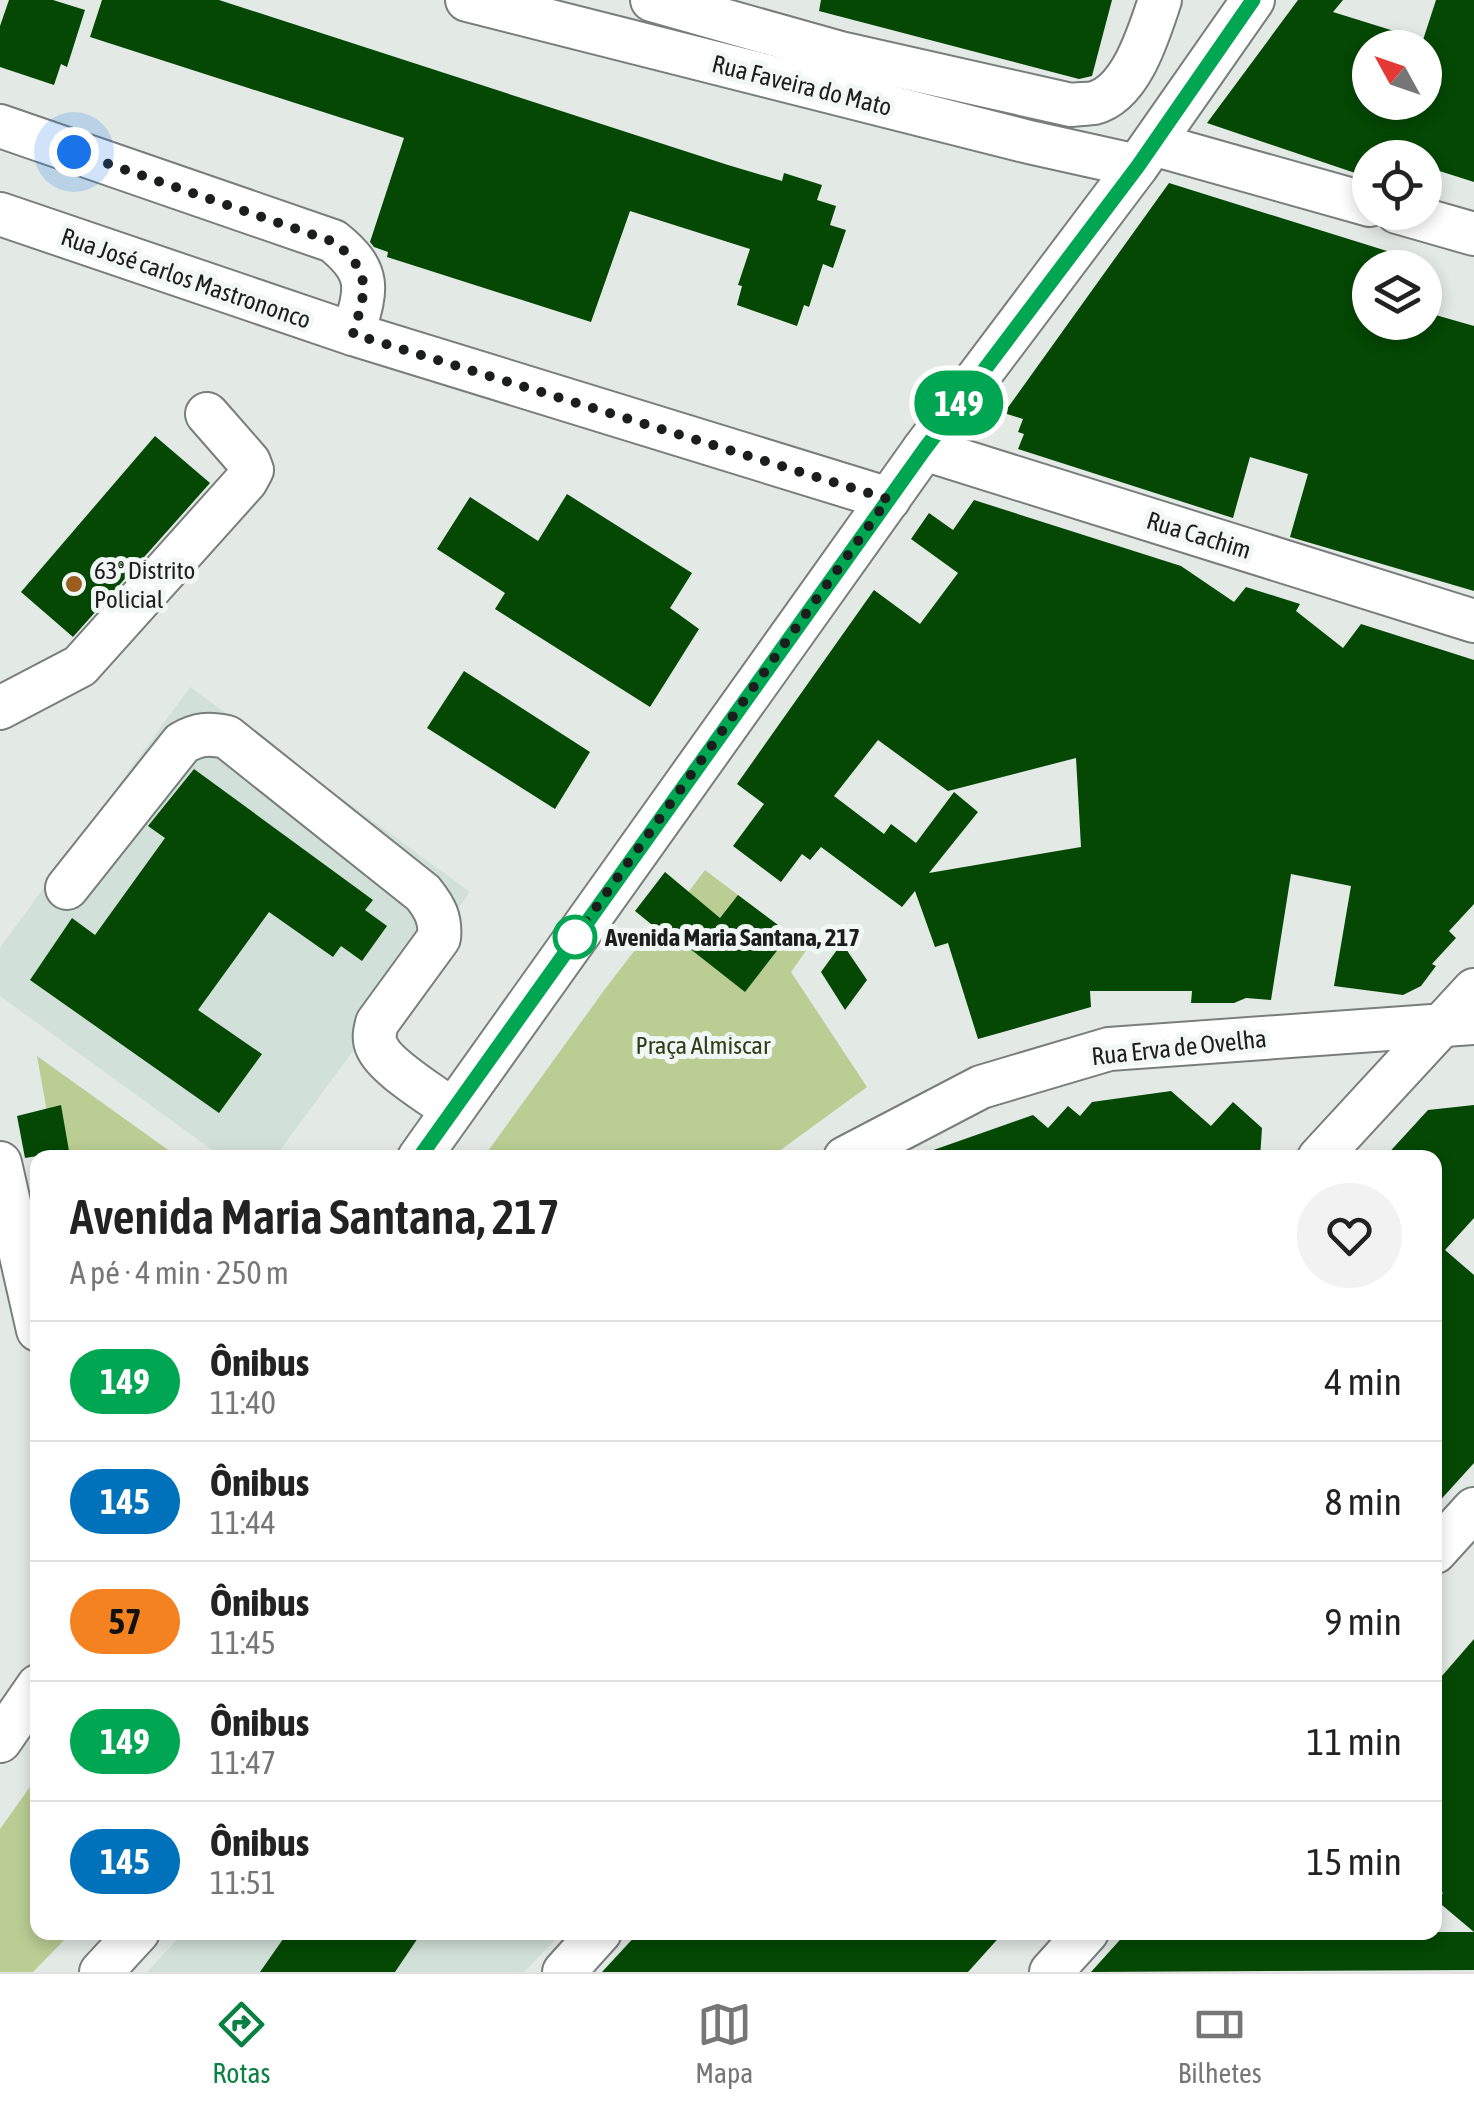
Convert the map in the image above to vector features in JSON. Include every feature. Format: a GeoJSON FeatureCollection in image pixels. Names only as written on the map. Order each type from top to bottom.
{"type":"FeatureCollection","features":[{"type":"Feature","properties":{"kind":"street","name":"Rua Faveira do Mato"},"geometry":{"type":"LineString","coordinates":[[467,0],[1029,142],[1145,155],[1352,201]]}},
{"type":"Feature","properties":{"kind":"street"},"geometry":{"type":"LineString","coordinates":[[652,0],[840,53],[1071,105],[1098,102],[1122,82],[1141,54],[1160,0]]}},
{"type":"Feature","properties":{"kind":"street"},"geometry":{"type":"LineString","coordinates":[[424,1150],[888,499],[1145,155],[1253,0]]}},
{"type":"Feature","properties":{"kind":"street"},"geometry":{"type":"LineString","coordinates":[[0,126],[334,242],[352,256],[363,274],[365,293],[353,334]]}},
{"type":"Feature","properties":{"kind":"street","name":"Rua José carlos Mastrononco"},"geometry":{"type":"LineString","coordinates":[[0,214],[353,334],[888,499]]}},
{"type":"Feature","properties":{"kind":"street"},"geometry":{"type":"LineString","coordinates":[[1442,225],[1474,234]]}},
{"type":"Feature","properties":{"kind":"street"},"geometry":{"type":"LineString","coordinates":[[0,708],[80,666],[246,481],[252,470],[248,462],[208,414]]}},
{"type":"Feature","properties":{"kind":"street","name":"Rua Cachim"},"geometry":{"type":"LineString","coordinates":[[924,450],[1474,621]]}},
{"type":"Feature","properties":{"kind":"street"},"geometry":{"type":"LineString","coordinates":[[67,888],[182,744],[210,733],[227,737],[423,893],[435,908],[439,938],[377,1023],[374,1038],[388,1061],[452,1110]]}},
{"type":"Feature","properties":{"kind":"street"},"geometry":{"type":"LineString","coordinates":[[1327,1150],[1457,1025],[1474,990]]}},
{"type":"Feature","properties":{"kind":"street","name":"Rua Erva de Ovelha"},"geometry":{"type":"LineString","coordinates":[[859,1150],[981,1087],[1109,1048],[1457,1025]]}},
{"type":"Feature","properties":{"kind":"street"},"geometry":{"type":"LineString","coordinates":[[0,1163],[30,1295]]}},
{"type":"Feature","properties":{"kind":"street"},"geometry":{"type":"LineString","coordinates":[[1442,1544],[1474,1509]]}},
{"type":"Feature","properties":{"kind":"street"},"geometry":{"type":"LineString","coordinates":[[0,1741],[30,1698]]}},
{"type":"Feature","properties":{"kind":"street"},"geometry":{"type":"LineString","coordinates":[[100,1972],[130,1940]]}},
{"type":"Feature","properties":{"kind":"street"},"geometry":{"type":"LineString","coordinates":[[564,1972],[593,1940]]}},
{"type":"Feature","properties":{"kind":"street"},"geometry":{"type":"LineString","coordinates":[[1051,1972],[1080,1940]]}},
{"type":"Feature","properties":{"kind":"shaded area"},"geometry":{"type":"Polygon","coordinates":[[[190,687],[470,892],[280,1150],[212,1150],[0,996],[0,948],[190,687]]]}},
{"type":"Feature","properties":{"kind":"shaded area"},"geometry":{"type":"Polygon","coordinates":[[[177,1940],[555,1940],[524,1972],[147,1972],[177,1940]]]}},
{"type":"Feature","properties":{"kind":"green space","name":"Praça Almiscar"},"geometry":{"type":"Polygon","coordinates":[[[705,870],[808,948],[791,972],[867,1087],[781,1150],[489,1150],[681,890],[687,894],[705,870]]]}},
{"type":"Feature","properties":{"kind":"green space"},"geometry":{"type":"Polygon","coordinates":[[[37,1056],[168,1150],[54,1150],[37,1056]]]}},
{"type":"Feature","properties":{"kind":"green space"},"geometry":{"type":"Polygon","coordinates":[[[30,1787],[30,1940],[64,1940],[33,1972],[0,1972],[0,1829],[30,1787]]]}},
{"type":"Feature","properties":{"kind":"building"},"geometry":{"type":"Polygon","coordinates":[[[9,0],[53,0],[85,10],[67,67],[61,64],[54,85],[0,67],[0,26],[9,0]]]}},
{"type":"Feature","properties":{"kind":"building"},"geometry":{"type":"Polygon","coordinates":[[[102,0],[219,0],[728,165],[782,181],[784,173],[822,185],[817,200],[836,206],[830,225],[846,230],[833,268],[823,264],[809,307],[804,305],[797,326],[737,305],[742,286],[738,285],[750,249],[630,211],[591,322],[387,257],[388,252],[370,242],[404,138],[90,37],[102,0]]]}},
{"type":"Feature","properties":{"kind":"building"},"geometry":{"type":"Polygon","coordinates":[[[821,0],[1112,0],[1092,76],[1079,79],[819,11],[821,0]]]}},
{"type":"Feature","properties":{"kind":"building"},"geometry":{"type":"Polygon","coordinates":[[[1298,0],[1343,0],[1333,12],[1391,30],[1352,30],[1352,120],[1442,120],[1442,30],[1426,30],[1436,0],[1474,0],[1474,182],[1442,172],[1442,140],[1352,140],[1352,172],[1207,123],[1298,0]]]}},
{"type":"Feature","properties":{"kind":"building"},"geometry":{"type":"Polygon","coordinates":[[[1169,183],[1384,250],[1352,250],[1352,340],[1442,340],[1442,317],[1474,326],[1474,591],[1290,537],[1308,474],[1250,457],[1233,518],[1018,449],[1024,434],[1018,432],[1023,419],[1004,413],[1169,183]]]}},
{"type":"Feature","properties":{"kind":"building"},"geometry":{"type":"Polygon","coordinates":[[[155,436],[210,483],[73,637],[21,592],[155,436]]]}},
{"type":"Feature","properties":{"kind":"building"},"geometry":{"type":"Polygon","coordinates":[[[567,494],[692,573],[670,608],[699,629],[650,707],[495,609],[505,593],[437,549],[470,497],[538,541],[567,494]]]}},
{"type":"Feature","properties":{"kind":"building"},"geometry":{"type":"Polygon","coordinates":[[[974,500],[1181,566],[1234,602],[1246,587],[1300,604],[1296,611],[1343,648],[1361,624],[1474,660],[1474,904],[1449,931],[1456,938],[1432,964],[1436,966],[1421,986],[1403,995],[1334,986],[1351,886],[1291,874],[1271,1000],[1191,1003],[1192,991],[1090,991],[1091,1007],[978,1039],[948,943],[935,947],[915,891],[902,907],[821,847],[810,860],[802,854],[781,882],[733,846],[764,804],[737,784],[874,590],[920,624],[958,573],[911,539],[929,513],[953,530],[974,500]],[[878,740],[834,796],[884,834],[891,824],[916,843],[954,792],[978,812],[929,873],[1081,847],[1076,758],[948,791],[878,740]]]}},
{"type":"Feature","properties":{"kind":"building"},"geometry":{"type":"Polygon","coordinates":[[[464,671],[590,752],[555,809],[427,728],[464,671]]]}},
{"type":"Feature","properties":{"kind":"building"},"geometry":{"type":"Polygon","coordinates":[[[194,769],[373,900],[365,910],[387,926],[362,961],[341,946],[333,957],[269,912],[198,1010],[262,1054],[219,1113],[30,980],[72,918],[95,935],[165,838],[148,826],[194,769]]]}},
{"type":"Feature","properties":{"kind":"building"},"geometry":{"type":"Polygon","coordinates":[[[665,872],[720,918],[738,895],[790,934],[745,992],[670,933],[667,937],[635,911],[665,872]]]}},
{"type":"Feature","properties":{"kind":"building"},"geometry":{"type":"Polygon","coordinates":[[[842,943],[867,980],[845,1010],[821,972],[842,943]]]}},
{"type":"Feature","properties":{"kind":"building"},"geometry":{"type":"Polygon","coordinates":[[[1171,1091],[1211,1126],[1233,1102],[1262,1128],[1261,1150],[934,1150],[1033,1115],[1048,1128],[1068,1106],[1080,1116],[1092,1102],[1171,1091]]]}},
{"type":"Feature","properties":{"kind":"building"},"geometry":{"type":"Polygon","coordinates":[[[61,1105],[69,1150],[30,1150],[30,1157],[25,1158],[17,1116],[61,1105]]]}},
{"type":"Feature","properties":{"kind":"building"},"geometry":{"type":"Polygon","coordinates":[[[1474,1105],[1474,1218],[1445,1250],[1474,1275],[1474,1463],[1442,1498],[1442,1150],[1391,1150],[1428,1110],[1474,1105]]]}},
{"type":"Feature","properties":{"kind":"building"},"geometry":{"type":"Polygon","coordinates":[[[1474,1639],[1474,1932],[1442,1905],[1442,1676],[1474,1639]]]}},
{"type":"Feature","properties":{"kind":"building"},"geometry":{"type":"Polygon","coordinates":[[[1442,1932],[1474,1932],[1474,1970],[1091,1972],[1120,1940],[1442,1940],[1442,1932]]]}},
{"type":"Feature","properties":{"kind":"building"},"geometry":{"type":"Polygon","coordinates":[[[282,1940],[417,1940],[395,1972],[260,1972],[282,1940]]]}},
{"type":"Feature","properties":{"kind":"building"},"geometry":{"type":"Polygon","coordinates":[[[632,1940],[997,1940],[968,1972],[602,1972],[632,1940]]]}},
{"type":"Feature","properties":{"kind":"bus line","name":"149"},"geometry":{"type":"LineString","coordinates":[[425,1150],[924,450],[1138,166],[1253,0]]}},
{"type":"Feature","properties":{"kind":"place","name":"63º Distrito Policial"},"geometry":{"type":"Point","coordinates":[74,584]}},
{"type":"Feature","properties":{"kind":"place","name":"Avenida Maria Santana, 217"},"geometry":{"type":"Point","coordinates":[575,937]}},
{"type":"Feature","properties":{"kind":"route"},"geometry":{"type":"LineString","coordinates":[[74,152],[334,242],[352,256],[363,274],[365,293],[353,334],[888,499],[575,937]]}}]}
